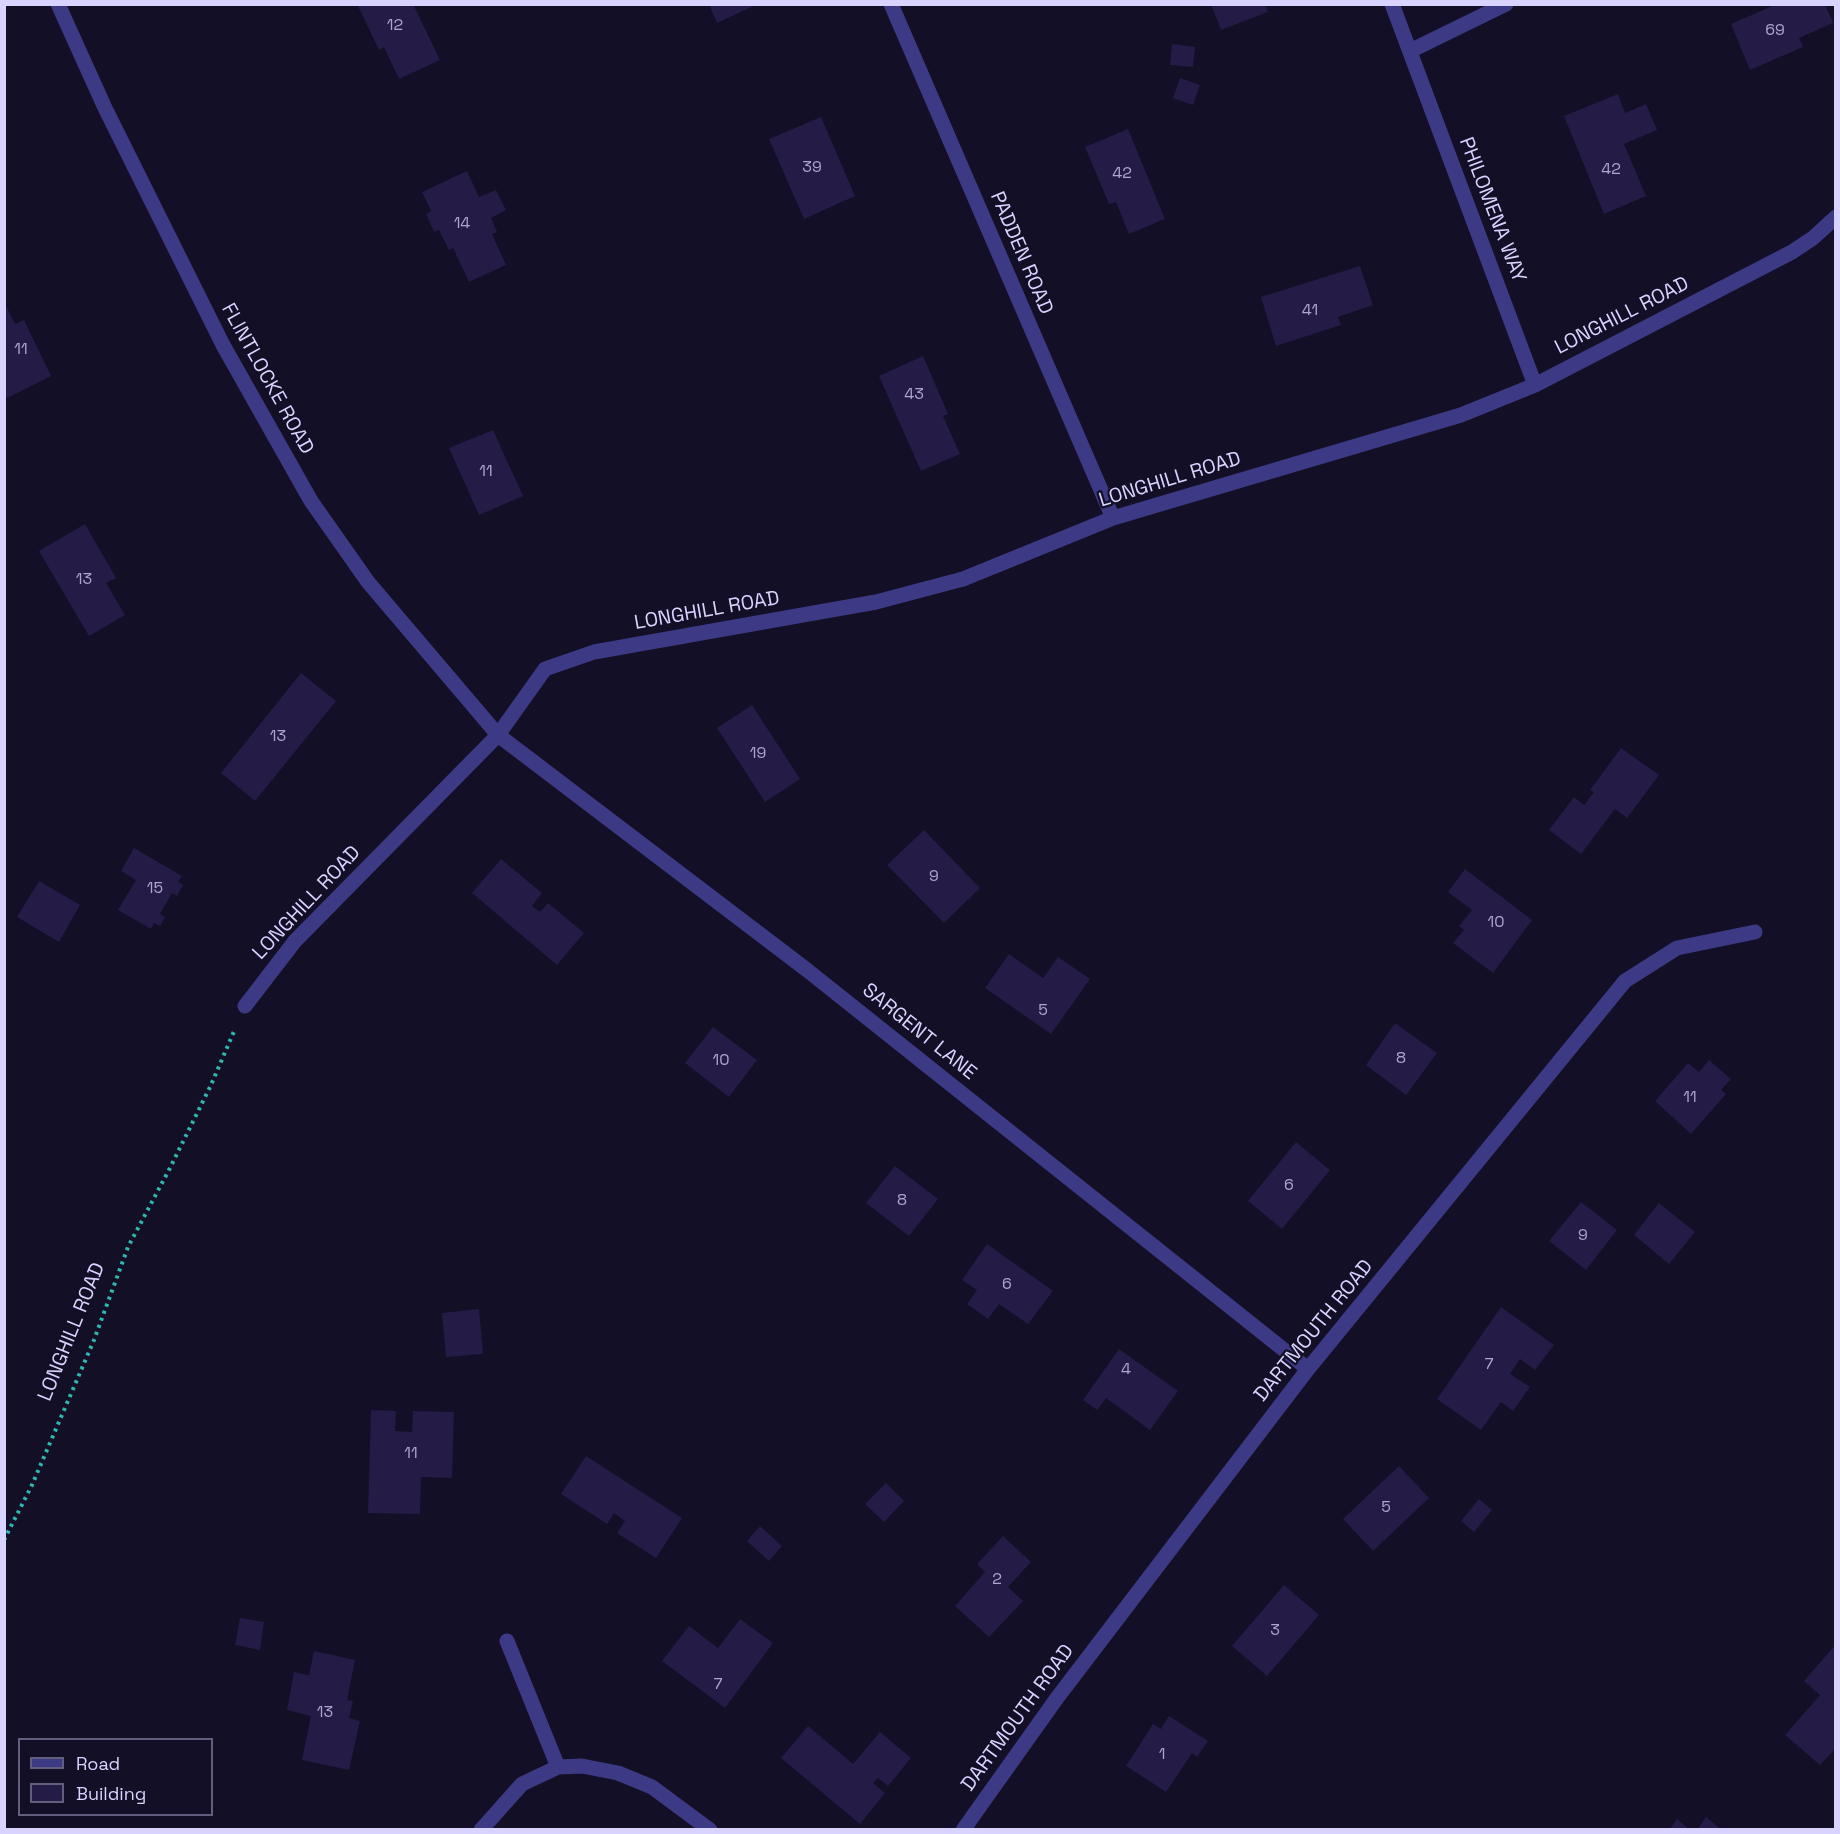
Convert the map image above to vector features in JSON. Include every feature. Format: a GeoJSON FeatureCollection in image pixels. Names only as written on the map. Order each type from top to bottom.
{"type":"FeatureCollection","features":[{"type":"Feature","properties":{"kind":"street","name":"FLINTLOCKE ROAD"},"geometry":{"type":"LineString","coordinates":[[58,4],[105,108],[223,345],[310,501],[368,582],[498,735]]}},
{"type":"Feature","properties":{"kind":"street","name":"PADDEN ROAD"},"geometry":{"type":"LineString","coordinates":[[891,4],[1113,518]]}},
{"type":"Feature","properties":{"kind":"street","name":"PHILOMENA WAY"},"geometry":{"type":"LineString","coordinates":[[1392,4],[1535,385]]}},
{"type":"Feature","properties":{"kind":"street"},"geometry":{"type":"LineString","coordinates":[[1410,51],[1506,4]]}},
{"type":"Feature","properties":{"kind":"street","name":"LONGHILL ROAD"},"geometry":{"type":"LineString","coordinates":[[245,1006],[295,941],[498,735],[545,669],[594,652],[876,602],[963,579],[1113,518],[1461,415],[1535,385],[1792,252],[1813,238],[1836,217]]}},
{"type":"Feature","properties":{"kind":"street","name":"SARGENT LANE"},"geometry":{"type":"LineString","coordinates":[[498,735],[807,970],[1308,1369]]}},
{"type":"Feature","properties":{"kind":"street","name":"DARTMOUTH ROAD"},"geometry":{"type":"LineString","coordinates":[[963,1830],[1057,1698],[1308,1369],[1625,981],[1677,948],[1755,932]]}},
{"type":"Feature","properties":{"kind":"street"},"geometry":{"type":"LineString","coordinates":[[507,1641],[558,1767]]}},
{"type":"Feature","properties":{"kind":"street"},"geometry":{"type":"LineString","coordinates":[[481,1830],[522,1784],[558,1767],[582,1766],[618,1773],[652,1787],[710,1830]]}},
{"type":"Feature","properties":{"kind":"path","name":"LONGHILL ROAD"},"geometry":{"type":"LineString","coordinates":[[4,1540],[32,1485],[94,1340],[128,1247],[211,1085],[245,1006]]}},
{"type":"Feature","properties":{"kind":"building"},"geometry":{"type":"Polygon","coordinates":[[[357,4],[413,4],[440,60],[399,79],[384,47],[379,50],[357,4]]]}},
{"type":"Feature","properties":{"kind":"building"},"geometry":{"type":"Polygon","coordinates":[[[709,4],[758,4],[717,23],[709,4]]]}},
{"type":"Feature","properties":{"kind":"building"},"geometry":{"type":"Polygon","coordinates":[[[1211,4],[1265,4],[1268,12],[1221,30],[1211,4]]]}},
{"type":"Feature","properties":{"kind":"building"},"geometry":{"type":"Polygon","coordinates":[[[1777,4],[1825,4],[1833,23],[1799,38],[1803,47],[1750,70],[1731,24],[1777,4]]]}},
{"type":"Feature","properties":{"kind":"building"},"geometry":{"type":"Polygon","coordinates":[[[1172,44],[1195,47],[1193,67],[1170,65],[1172,44]]]}},
{"type":"Feature","properties":{"kind":"building"},"geometry":{"type":"Polygon","coordinates":[[[1180,78],[1200,85],[1193,105],[1173,98],[1180,78]]]}},
{"type":"Feature","properties":{"kind":"building"},"geometry":{"type":"Polygon","coordinates":[[[1618,94],[1625,113],[1646,104],[1657,130],[1624,144],[1646,196],[1604,214],[1564,116],[1618,94]]]}},
{"type":"Feature","properties":{"kind":"building"},"geometry":{"type":"Polygon","coordinates":[[[821,117],[855,196],[804,219],[769,139],[821,117]]]}},
{"type":"Feature","properties":{"kind":"building"},"geometry":{"type":"Polygon","coordinates":[[[1128,129],[1165,219],[1129,234],[1116,202],[1109,204],[1085,147],[1128,129]]]}},
{"type":"Feature","properties":{"kind":"building"},"geometry":{"type":"Polygon","coordinates":[[[467,171],[479,197],[496,190],[506,210],[491,218],[497,232],[492,234],[506,265],[469,282],[453,248],[449,250],[439,230],[434,232],[426,214],[431,211],[422,192],[467,171]]]}},
{"type":"Feature","properties":{"kind":"building"},"geometry":{"type":"Polygon","coordinates":[[[1360,266],[1373,305],[1338,317],[1341,325],[1276,346],[1261,297],[1360,266]]]}},
{"type":"Feature","properties":{"kind":"building"},"geometry":{"type":"Polygon","coordinates":[[[4,302],[15,324],[24,320],[51,376],[7,398],[4,394],[4,302]]]}},
{"type":"Feature","properties":{"kind":"building"},"geometry":{"type":"Polygon","coordinates":[[[923,356],[948,414],[943,416],[960,454],[921,471],[879,376],[923,356]]]}},
{"type":"Feature","properties":{"kind":"building"},"geometry":{"type":"Polygon","coordinates":[[[493,430],[523,496],[479,515],[449,448],[493,430]]]}},
{"type":"Feature","properties":{"kind":"building"},"geometry":{"type":"Polygon","coordinates":[[[85,524],[116,578],[106,583],[125,615],[89,636],[39,551],[85,524]]]}},
{"type":"Feature","properties":{"kind":"building"},"geometry":{"type":"Polygon","coordinates":[[[301,673],[336,701],[255,801],[221,773],[301,673]]]}},
{"type":"Feature","properties":{"kind":"building"},"geometry":{"type":"Polygon","coordinates":[[[752,705],[800,779],[765,802],[717,728],[752,705]]]}},
{"type":"Feature","properties":{"kind":"building"},"geometry":{"type":"Polygon","coordinates":[[[1621,748],[1659,775],[1627,818],[1615,809],[1581,854],[1549,830],[1574,797],[1584,805],[1594,792],[1590,790],[1621,748]]]}},
{"type":"Feature","properties":{"kind":"building"},"geometry":{"type":"Polygon","coordinates":[[[924,830],[980,888],[944,923],[887,865],[924,830]]]}},
{"type":"Feature","properties":{"kind":"building"},"geometry":{"type":"Polygon","coordinates":[[[134,848],[182,876],[178,882],[183,885],[177,896],[172,893],[160,914],[165,917],[160,926],[154,923],[151,929],[118,910],[136,880],[121,871],[134,848]]]}},
{"type":"Feature","properties":{"kind":"building"},"geometry":{"type":"Polygon","coordinates":[[[501,859],[542,893],[532,906],[540,912],[548,903],[584,933],[557,965],[472,893],[501,859]]]}},
{"type":"Feature","properties":{"kind":"building"},"geometry":{"type":"Polygon","coordinates":[[[1465,869],[1532,920],[1493,973],[1453,943],[1464,930],[1459,926],[1472,910],[1448,892],[1465,869]]]}},
{"type":"Feature","properties":{"kind":"building"},"geometry":{"type":"Polygon","coordinates":[[[39,881],[80,905],[59,942],[17,917],[39,881]]]}},
{"type":"Feature","properties":{"kind":"building"},"geometry":{"type":"Polygon","coordinates":[[[1009,954],[1043,978],[1058,957],[1090,979],[1051,1034],[985,988],[1009,954]]]}},
{"type":"Feature","properties":{"kind":"building"},"geometry":{"type":"Polygon","coordinates":[[[1395,1023],[1437,1053],[1406,1095],[1366,1065],[1395,1023]]]}},
{"type":"Feature","properties":{"kind":"building"},"geometry":{"type":"Polygon","coordinates":[[[713,1027],[757,1060],[729,1097],[685,1063],[713,1027]]]}},
{"type":"Feature","properties":{"kind":"building"},"geometry":{"type":"Polygon","coordinates":[[[1709,1060],[1731,1079],[1721,1090],[1726,1094],[1691,1134],[1655,1101],[1688,1063],[1699,1072],[1709,1060]]]}},
{"type":"Feature","properties":{"kind":"building"},"geometry":{"type":"Polygon","coordinates":[[[1296,1142],[1330,1170],[1282,1229],[1248,1201],[1296,1142]]]}},
{"type":"Feature","properties":{"kind":"building"},"geometry":{"type":"Polygon","coordinates":[[[895,1166],[938,1199],[909,1236],[866,1203],[895,1166]]]}},
{"type":"Feature","properties":{"kind":"building"},"geometry":{"type":"Polygon","coordinates":[[[1581,1202],[1617,1230],[1586,1270],[1549,1241],[1581,1202]]]}},
{"type":"Feature","properties":{"kind":"building"},"geometry":{"type":"Polygon","coordinates":[[[1659,1203],[1695,1232],[1669,1264],[1634,1235],[1659,1203]]]}},
{"type":"Feature","properties":{"kind":"building"},"geometry":{"type":"Polygon","coordinates":[[[987,1244],[1053,1291],[1028,1324],[999,1304],[988,1319],[967,1304],[977,1290],[962,1280],[987,1244]]]}},
{"type":"Feature","properties":{"kind":"building"},"geometry":{"type":"Polygon","coordinates":[[[1501,1307],[1554,1345],[1535,1370],[1520,1359],[1510,1374],[1530,1387],[1513,1411],[1501,1402],[1481,1430],[1437,1399],[1501,1307]]]}},
{"type":"Feature","properties":{"kind":"building"},"geometry":{"type":"Polygon","coordinates":[[[479,1309],[483,1354],[446,1357],[442,1313],[479,1309]]]}},
{"type":"Feature","properties":{"kind":"building"},"geometry":{"type":"Polygon","coordinates":[[[1119,1349],[1178,1391],[1150,1430],[1106,1398],[1097,1410],[1083,1400],[1119,1349]]]}},
{"type":"Feature","properties":{"kind":"building"},"geometry":{"type":"Polygon","coordinates":[[[371,1410],[396,1411],[395,1431],[412,1432],[413,1411],[454,1412],[452,1478],[421,1477],[420,1514],[368,1513],[371,1410]]]}},
{"type":"Feature","properties":{"kind":"building"},"geometry":{"type":"Polygon","coordinates":[[[586,1456],[682,1518],[656,1558],[617,1533],[625,1521],[614,1513],[607,1524],[561,1494],[586,1456]]]}},
{"type":"Feature","properties":{"kind":"building"},"geometry":{"type":"Polygon","coordinates":[[[1399,1466],[1429,1498],[1373,1551],[1343,1519],[1399,1466]]]}},
{"type":"Feature","properties":{"kind":"building"},"geometry":{"type":"Polygon","coordinates":[[[886,1483],[904,1501],[884,1522],[865,1504],[886,1483]]]}},
{"type":"Feature","properties":{"kind":"building"},"geometry":{"type":"Polygon","coordinates":[[[1479,1499],[1492,1510],[1474,1532],[1461,1521],[1479,1499]]]}},
{"type":"Feature","properties":{"kind":"building"},"geometry":{"type":"Polygon","coordinates":[[[760,1526],[782,1546],[769,1561],[747,1541],[760,1526]]]}},
{"type":"Feature","properties":{"kind":"building"},"geometry":{"type":"Polygon","coordinates":[[[1003,1536],[1031,1562],[1008,1587],[1023,1601],[989,1637],[955,1606],[985,1572],[977,1564],[1003,1536]]]}},
{"type":"Feature","properties":{"kind":"building"},"geometry":{"type":"Polygon","coordinates":[[[1284,1585],[1319,1615],[1267,1676],[1232,1646],[1284,1585]]]}},
{"type":"Feature","properties":{"kind":"building"},"geometry":{"type":"Polygon","coordinates":[[[240,1618],[264,1622],[260,1650],[235,1645],[240,1618]]]}},
{"type":"Feature","properties":{"kind":"building"},"geometry":{"type":"Polygon","coordinates":[[[740,1619],[773,1643],[725,1708],[662,1661],[689,1626],[718,1648],[740,1619]]]}},
{"type":"Feature","properties":{"kind":"building"},"geometry":{"type":"Polygon","coordinates":[[[1836,1644],[1836,1748],[1820,1765],[1785,1735],[1820,1695],[1804,1681],[1836,1644]]]}},
{"type":"Feature","properties":{"kind":"building"},"geometry":{"type":"Polygon","coordinates":[[[314,1651],[355,1660],[347,1700],[353,1701],[349,1718],[360,1721],[349,1770],[302,1760],[311,1716],[287,1710],[294,1672],[309,1675],[314,1651]]]}},
{"type":"Feature","properties":{"kind":"building"},"geometry":{"type":"Polygon","coordinates":[[[1169,1716],[1208,1741],[1197,1757],[1192,1753],[1166,1792],[1126,1766],[1153,1724],[1161,1729],[1169,1716]]]}},
{"type":"Feature","properties":{"kind":"building"},"geometry":{"type":"Polygon","coordinates":[[[808,1726],[853,1764],[880,1732],[911,1758],[888,1786],[878,1778],[873,1783],[885,1793],[860,1824],[781,1758],[808,1726]]]}},
{"type":"Feature","properties":{"kind":"building"},"geometry":{"type":"Polygon","coordinates":[[[1706,1817],[1722,1830],[1697,1830],[1706,1817]]]}},
{"type":"Feature","properties":{"kind":"building"},"geometry":{"type":"Polygon","coordinates":[[[1677,1819],[1690,1830],[1669,1830],[1677,1819]]]}}]}
